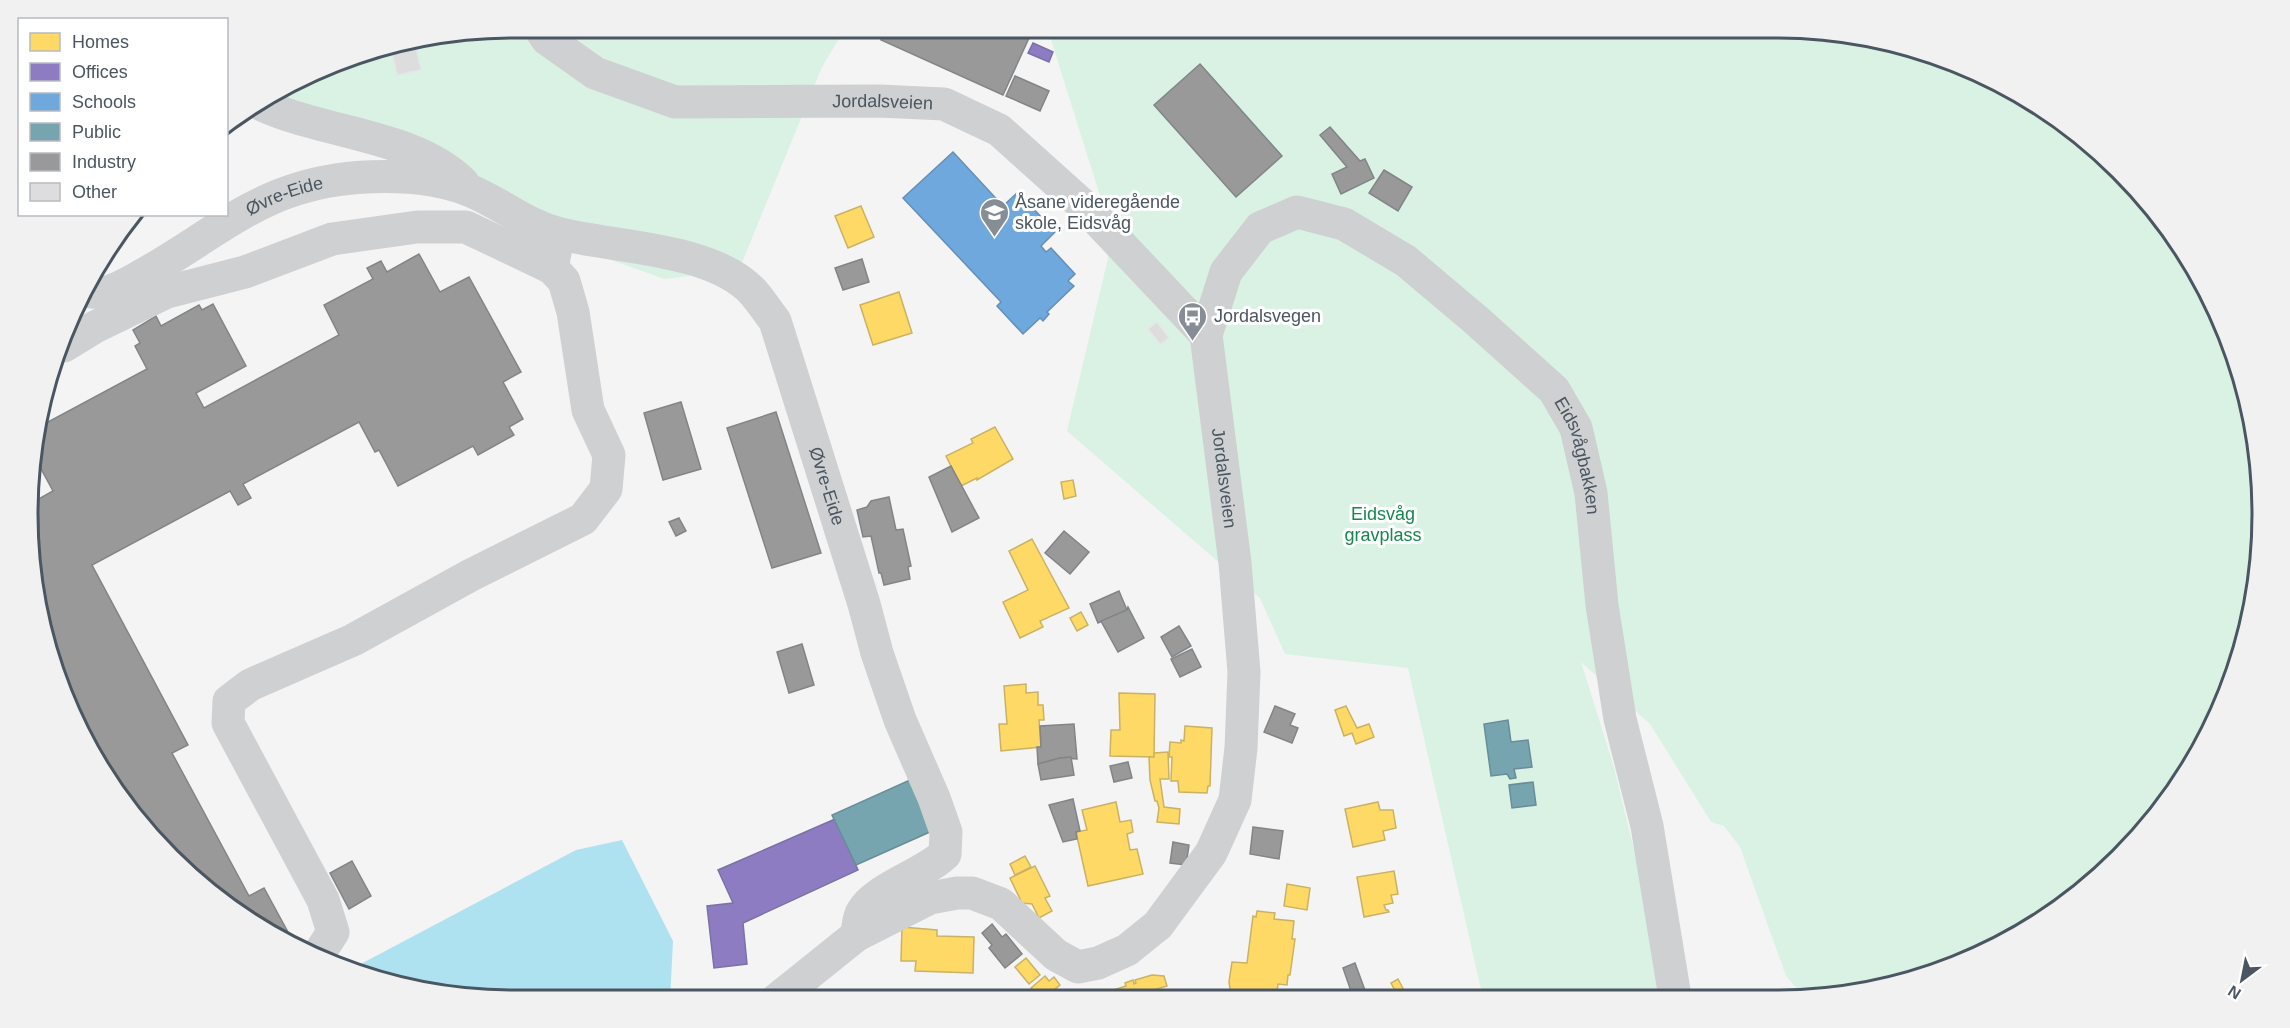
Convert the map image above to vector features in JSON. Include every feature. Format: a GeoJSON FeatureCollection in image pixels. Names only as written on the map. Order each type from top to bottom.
{"type":"FeatureCollection","features":[{"type":"Feature","properties":{"kind":"street","name":"Jordalsveien"},"geometry":{"type":"LineString","coordinates":[[546,38],[595,74],[675,102],[879,101],[944,104],[999,130],[1086,208],[1206,335],[1235,563],[1244,672],[1241,748],[1235,801],[1211,853],[1158,925],[1127,950],[1098,963],[1078,967],[1056,955],[1001,904],[972,893],[957,893],[930,898],[857,935],[788,990]]}},
{"type":"Feature","properties":{"kind":"street","name":"Øvre-Eide"},"geometry":{"type":"LineString","coordinates":[[266,107],[426,157],[450,171],[470,191]]}},
{"type":"Feature","properties":{"kind":"street","name":"Øvre-Eide"},"geometry":{"type":"LineString","coordinates":[[93,292],[105,293],[131,281],[247,211],[298,188],[353,179],[386,177],[437,182],[470,191],[528,222],[559,234],[690,258],[724,271],[753,291],[775,321],[864,604],[877,654],[900,720],[934,798],[946,832],[945,854],[933,865],[879,895],[861,912],[857,935]]}},
{"type":"Feature","properties":{"kind":"street","name":"Eidsvågbakken"},"geometry":{"type":"LineString","coordinates":[[1206,335],[1226,272],[1260,228],[1297,212],[1344,224],[1406,261],[1554,390],[1576,428],[1591,493],[1602,605],[1618,707],[1647,826],[1674,990]]}},
{"type":"Feature","properties":{"kind":"street"},"geometry":{"type":"LineString","coordinates":[[70,342],[95,327],[166,292],[245,272],[332,239],[417,227],[466,228],[552,268],[564,281],[573,312],[588,410],[609,455],[606,489],[583,519],[471,575],[353,640],[250,685],[229,701],[228,723],[323,900],[333,932],[322,949]]}},
{"type":"Feature","properties":{"kind":"street"},"geometry":{"type":"LineString","coordinates":[[552,268],[559,234]]}},
{"type":"Feature","properties":{"kind":"green space"},"geometry":{"type":"Polygon","coordinates":[[[514,38],[839,38],[822,67],[739,270],[664,279],[539,234],[363,137],[282,116],[254,115],[303,87],[361,63],[421,47],[452,42],[514,38]]]}},
{"type":"Feature","properties":{"kind":"green space","name":"Eidsvåg gravplass"},"geometry":{"type":"Polygon","coordinates":[[[1050,38],[1807,39],[1869,47],[1929,63],[1958,74],[2014,101],[2041,118],[2066,136],[2113,177],[2154,224],[2172,249],[2189,276],[2216,332],[2227,361],[2243,421],[2251,483],[2252,514],[2248,576],[2243,607],[2227,667],[2216,696],[2189,752],[2154,804],[2113,851],[2066,892],[2041,910],[1987,941],[1929,965],[1869,981],[1797,989],[1786,976],[1740,847],[1724,826],[1711,822],[1650,724],[1581,662],[1613,764],[1668,990],[1481,990],[1408,668],[1285,654],[1260,598],[1067,431],[1113,237],[1050,38]]]}},
{"type":"Feature","properties":{"kind":"water"},"geometry":{"type":"Polygon","coordinates":[[[622,840],[673,941],[671,990],[483,989],[421,981],[360,965],[576,850],[622,840]]]}},
{"type":"Feature","properties":{"kind":"building: Homes"},"geometry":{"type":"Polygon","coordinates":[[[861,206],[874,237],[848,248],[835,216],[861,206]]]}},
{"type":"Feature","properties":{"kind":"building: Homes"},"geometry":{"type":"Polygon","coordinates":[[[899,292],[912,333],[873,345],[860,305],[899,292]]]}},
{"type":"Feature","properties":{"kind":"building: Homes"},"geometry":{"type":"Polygon","coordinates":[[[995,427],[1013,459],[977,480],[977,478],[961,486],[946,456],[973,443],[971,439],[995,427]]]}},
{"type":"Feature","properties":{"kind":"building: Homes"},"geometry":{"type":"Polygon","coordinates":[[[1073,480],[1076,496],[1064,499],[1061,482],[1073,480]]]}},
{"type":"Feature","properties":{"kind":"building: Homes"},"geometry":{"type":"Polygon","coordinates":[[[1032,539],[1069,608],[1040,621],[1043,627],[1020,638],[1003,602],[1028,590],[1009,551],[1032,539]]]}},
{"type":"Feature","properties":{"kind":"building: Homes"},"geometry":{"type":"Polygon","coordinates":[[[1081,612],[1088,625],[1077,631],[1070,618],[1081,612]]]}},
{"type":"Feature","properties":{"kind":"building: Homes"},"geometry":{"type":"Polygon","coordinates":[[[1026,684],[1026,693],[1038,692],[1038,705],[1043,705],[1044,720],[1039,720],[1041,747],[1001,751],[999,724],[1007,724],[1004,686],[1026,684]]]}},
{"type":"Feature","properties":{"kind":"building: Homes"},"geometry":{"type":"Polygon","coordinates":[[[1119,693],[1155,694],[1154,757],[1110,756],[1111,730],[1120,730],[1119,693]]]}},
{"type":"Feature","properties":{"kind":"building: Homes"},"geometry":{"type":"Polygon","coordinates":[[[1346,706],[1357,728],[1369,724],[1374,737],[1356,744],[1352,733],[1344,736],[1335,710],[1346,706]]]}},
{"type":"Feature","properties":{"kind":"building: Homes"},"geometry":{"type":"Polygon","coordinates":[[[1185,726],[1212,728],[1210,786],[1208,786],[1207,793],[1179,792],[1178,781],[1171,781],[1170,742],[1184,741],[1185,726]]]}},
{"type":"Feature","properties":{"kind":"building: Homes"},"geometry":{"type":"Polygon","coordinates":[[[1168,752],[1169,779],[1160,779],[1164,807],[1180,809],[1179,824],[1157,822],[1159,808],[1150,780],[1149,757],[1154,757],[1154,753],[1168,752]]]}},
{"type":"Feature","properties":{"kind":"building: Homes"},"geometry":{"type":"Polygon","coordinates":[[[1116,802],[1120,822],[1131,820],[1133,832],[1127,834],[1130,850],[1137,849],[1143,874],[1088,886],[1076,832],[1087,830],[1082,810],[1116,802]]]}},
{"type":"Feature","properties":{"kind":"building: Homes"},"geometry":{"type":"Polygon","coordinates":[[[1378,802],[1380,810],[1393,810],[1396,828],[1383,831],[1385,840],[1353,847],[1345,809],[1378,802]]]}},
{"type":"Feature","properties":{"kind":"building: Homes"},"geometry":{"type":"Polygon","coordinates":[[[1025,856],[1031,867],[1015,875],[1010,864],[1025,856]]]}},
{"type":"Feature","properties":{"kind":"building: Homes"},"geometry":{"type":"Polygon","coordinates":[[[1035,866],[1050,896],[1045,898],[1052,911],[1039,918],[1032,904],[1022,903],[1010,878],[1035,866]]]}},
{"type":"Feature","properties":{"kind":"building: Homes"},"geometry":{"type":"Polygon","coordinates":[[[1394,871],[1398,894],[1391,895],[1393,903],[1384,905],[1389,912],[1364,917],[1357,877],[1394,871]]]}},
{"type":"Feature","properties":{"kind":"building: Homes"},"geometry":{"type":"Polygon","coordinates":[[[1287,884],[1310,888],[1307,910],[1284,906],[1287,884]]]}},
{"type":"Feature","properties":{"kind":"building: Homes"},"geometry":{"type":"Polygon","coordinates":[[[1257,911],[1275,913],[1274,919],[1294,921],[1292,939],[1295,939],[1287,985],[1278,984],[1277,990],[1230,990],[1232,962],[1247,963],[1253,916],[1256,917],[1257,911]]]}},
{"type":"Feature","properties":{"kind":"building: Homes"},"geometry":{"type":"Polygon","coordinates":[[[902,927],[937,930],[937,936],[974,937],[973,973],[915,971],[916,961],[901,961],[902,927]]]}},
{"type":"Feature","properties":{"kind":"building: Homes"},"geometry":{"type":"Polygon","coordinates":[[[1026,958],[1040,975],[1029,984],[1015,967],[1026,958]]]}},
{"type":"Feature","properties":{"kind":"building: Homes"},"geometry":{"type":"Polygon","coordinates":[[[1152,975],[1164,976],[1167,986],[1153,990],[1113,990],[1126,986],[1125,983],[1133,980],[1134,984],[1135,980],[1152,975]]]}},
{"type":"Feature","properties":{"kind":"building: Homes"},"geometry":{"type":"Polygon","coordinates":[[[1045,976],[1049,981],[1054,977],[1060,985],[1056,990],[1033,990],[1031,988],[1045,976]]]}},
{"type":"Feature","properties":{"kind":"building: Homes"},"geometry":{"type":"Polygon","coordinates":[[[1398,979],[1404,990],[1395,990],[1391,983],[1398,979]]]}},
{"type":"Feature","properties":{"kind":"building: Offices"},"geometry":{"type":"Polygon","coordinates":[[[1033,43],[1053,52],[1049,62],[1028,53],[1033,43]]]}},
{"type":"Feature","properties":{"kind":"building: Offices"},"geometry":{"type":"Polygon","coordinates":[[[835,819],[858,870],[743,923],[747,964],[714,968],[707,906],[733,903],[718,870],[835,819]]]}},
{"type":"Feature","properties":{"kind":"building: Schools"},"geometry":{"type":"Polygon","coordinates":[[[953,152],[1003,206],[1018,192],[1055,232],[1041,246],[1046,252],[1051,248],[1075,274],[1068,281],[1074,286],[1047,312],[1049,314],[1043,321],[1040,318],[1023,334],[997,306],[1001,302],[903,198],[953,152]]]}},
{"type":"Feature","properties":{"kind":"building: Public"},"geometry":{"type":"Polygon","coordinates":[[[1508,720],[1511,742],[1528,740],[1532,767],[1514,769],[1516,778],[1510,779],[1507,774],[1491,776],[1484,724],[1508,720]]]}},
{"type":"Feature","properties":{"kind":"building: Public"},"geometry":{"type":"Polygon","coordinates":[[[910,780],[932,831],[856,865],[832,815],[910,780]]]}},
{"type":"Feature","properties":{"kind":"building: Public"},"geometry":{"type":"Polygon","coordinates":[[[1533,782],[1536,805],[1512,808],[1509,785],[1533,782]]]}},
{"type":"Feature","properties":{"kind":"building: Industry"},"geometry":{"type":"Polygon","coordinates":[[[882,38],[1029,38],[1003,95],[881,40],[882,38]]]}},
{"type":"Feature","properties":{"kind":"building: Industry"},"geometry":{"type":"Polygon","coordinates":[[[1200,64],[1282,156],[1236,197],[1154,105],[1200,64]]]}},
{"type":"Feature","properties":{"kind":"building: Industry"},"geometry":{"type":"Polygon","coordinates":[[[1015,76],[1049,91],[1040,111],[1006,96],[1015,76]]]}},
{"type":"Feature","properties":{"kind":"building: Industry"},"geometry":{"type":"Polygon","coordinates":[[[1330,127],[1360,161],[1365,159],[1374,178],[1341,194],[1332,174],[1347,167],[1320,135],[1330,127]]]}},
{"type":"Feature","properties":{"kind":"building: Industry"},"geometry":{"type":"Polygon","coordinates":[[[1384,170],[1412,187],[1398,211],[1369,193],[1384,170]]]}},
{"type":"Feature","properties":{"kind":"building: Industry"},"geometry":{"type":"Polygon","coordinates":[[[419,254],[440,292],[469,277],[521,372],[503,382],[523,419],[509,427],[514,435],[478,455],[473,446],[398,486],[379,450],[375,452],[359,422],[243,484],[251,498],[238,505],[230,491],[92,565],[188,745],[172,753],[249,896],[264,888],[289,934],[224,892],[177,851],[136,804],[118,779],[87,725],[63,667],[47,607],[39,545],[38,499],[53,491],[40,468],[42,452],[47,423],[147,369],[135,346],[140,343],[133,330],[156,316],[161,326],[199,305],[202,310],[213,304],[246,366],[196,393],[204,408],[339,335],[324,305],[373,279],[367,268],[381,261],[387,272],[419,254]]]}},
{"type":"Feature","properties":{"kind":"building: Industry"},"geometry":{"type":"Polygon","coordinates":[[[862,259],[869,282],[843,290],[835,268],[862,259]]]}},
{"type":"Feature","properties":{"kind":"building: Industry"},"geometry":{"type":"Polygon","coordinates":[[[681,402],[701,469],[663,480],[644,413],[681,402]]]}},
{"type":"Feature","properties":{"kind":"building: Industry"},"geometry":{"type":"Polygon","coordinates":[[[776,412],[821,553],[772,568],[727,428],[776,412]]]}},
{"type":"Feature","properties":{"kind":"building: Industry"},"geometry":{"type":"Polygon","coordinates":[[[951,466],[979,518],[952,532],[929,477],[951,466]]]}},
{"type":"Feature","properties":{"kind":"building: Industry"},"geometry":{"type":"Polygon","coordinates":[[[889,497],[896,530],[903,529],[911,566],[908,567],[910,579],[884,585],[871,536],[863,537],[857,510],[867,507],[871,501],[889,497]]]}},
{"type":"Feature","properties":{"kind":"building: Industry"},"geometry":{"type":"Polygon","coordinates":[[[679,518],[686,531],[676,536],[669,522],[679,518]]]}},
{"type":"Feature","properties":{"kind":"building: Industry"},"geometry":{"type":"Polygon","coordinates":[[[1064,531],[1089,552],[1070,574],[1045,553],[1064,531]]]}},
{"type":"Feature","properties":{"kind":"building: Industry"},"geometry":{"type":"Polygon","coordinates":[[[1119,591],[1127,610],[1098,623],[1090,604],[1119,591]]]}},
{"type":"Feature","properties":{"kind":"building: Industry"},"geometry":{"type":"Polygon","coordinates":[[[1128,607],[1144,638],[1118,652],[1101,621],[1127,610],[1128,607]]]}},
{"type":"Feature","properties":{"kind":"building: Industry"},"geometry":{"type":"Polygon","coordinates":[[[1179,626],[1191,646],[1172,657],[1161,637],[1179,626]]]}},
{"type":"Feature","properties":{"kind":"building: Industry"},"geometry":{"type":"Polygon","coordinates":[[[802,644],[814,685],[789,693],[777,652],[802,644]]]}},
{"type":"Feature","properties":{"kind":"building: Industry"},"geometry":{"type":"Polygon","coordinates":[[[1192,649],[1201,667],[1180,677],[1171,659],[1192,649]]]}},
{"type":"Feature","properties":{"kind":"building: Industry"},"geometry":{"type":"Polygon","coordinates":[[[1275,706],[1295,714],[1290,725],[1298,728],[1292,743],[1264,732],[1275,706]]]}},
{"type":"Feature","properties":{"kind":"building: Industry"},"geometry":{"type":"Polygon","coordinates":[[[1074,724],[1077,759],[1060,758],[1038,764],[1037,747],[1041,747],[1040,726],[1074,724]]]}},
{"type":"Feature","properties":{"kind":"building: Industry"},"geometry":{"type":"Polygon","coordinates":[[[1071,757],[1074,775],[1041,780],[1038,764],[1071,757]]]}},
{"type":"Feature","properties":{"kind":"building: Industry"},"geometry":{"type":"Polygon","coordinates":[[[1128,762],[1132,778],[1114,782],[1110,766],[1128,762]]]}},
{"type":"Feature","properties":{"kind":"building: Industry"},"geometry":{"type":"Polygon","coordinates":[[[1073,799],[1080,831],[1076,832],[1077,839],[1063,842],[1049,805],[1073,799]]]}},
{"type":"Feature","properties":{"kind":"building: Industry"},"geometry":{"type":"Polygon","coordinates":[[[1253,827],[1283,831],[1279,859],[1250,854],[1253,827]]]}},
{"type":"Feature","properties":{"kind":"building: Industry"},"geometry":{"type":"Polygon","coordinates":[[[1173,842],[1189,845],[1186,865],[1170,863],[1173,842]]]}},
{"type":"Feature","properties":{"kind":"building: Industry"},"geometry":{"type":"Polygon","coordinates":[[[352,861],[371,896],[349,909],[330,873],[352,861]]]}},
{"type":"Feature","properties":{"kind":"building: Industry"},"geometry":{"type":"Polygon","coordinates":[[[992,924],[1002,937],[1006,934],[1022,954],[1005,968],[989,948],[992,945],[982,933],[992,924]]]}},
{"type":"Feature","properties":{"kind":"building: Industry"},"geometry":{"type":"Polygon","coordinates":[[[1355,963],[1365,990],[1351,990],[1343,968],[1355,963]]]}},
{"type":"Feature","properties":{"kind":"building: Other"},"geometry":{"type":"Polygon","coordinates":[[[416,48],[421,70],[397,75],[392,54],[416,48]]]}},
{"type":"Feature","properties":{"kind":"building: Other"},"geometry":{"type":"Polygon","coordinates":[[[1157,322],[1169,338],[1160,344],[1148,329],[1157,322]]]}},
{"type":"Feature","properties":{"kind":"place","name":"Åsane videregående skole, Eidsvåg"},"geometry":{"type":"Point","coordinates":[994,238]}},
{"type":"Feature","properties":{"kind":"place","name":"Jordalsvegen"},"geometry":{"type":"Point","coordinates":[1193,342]}}]}
